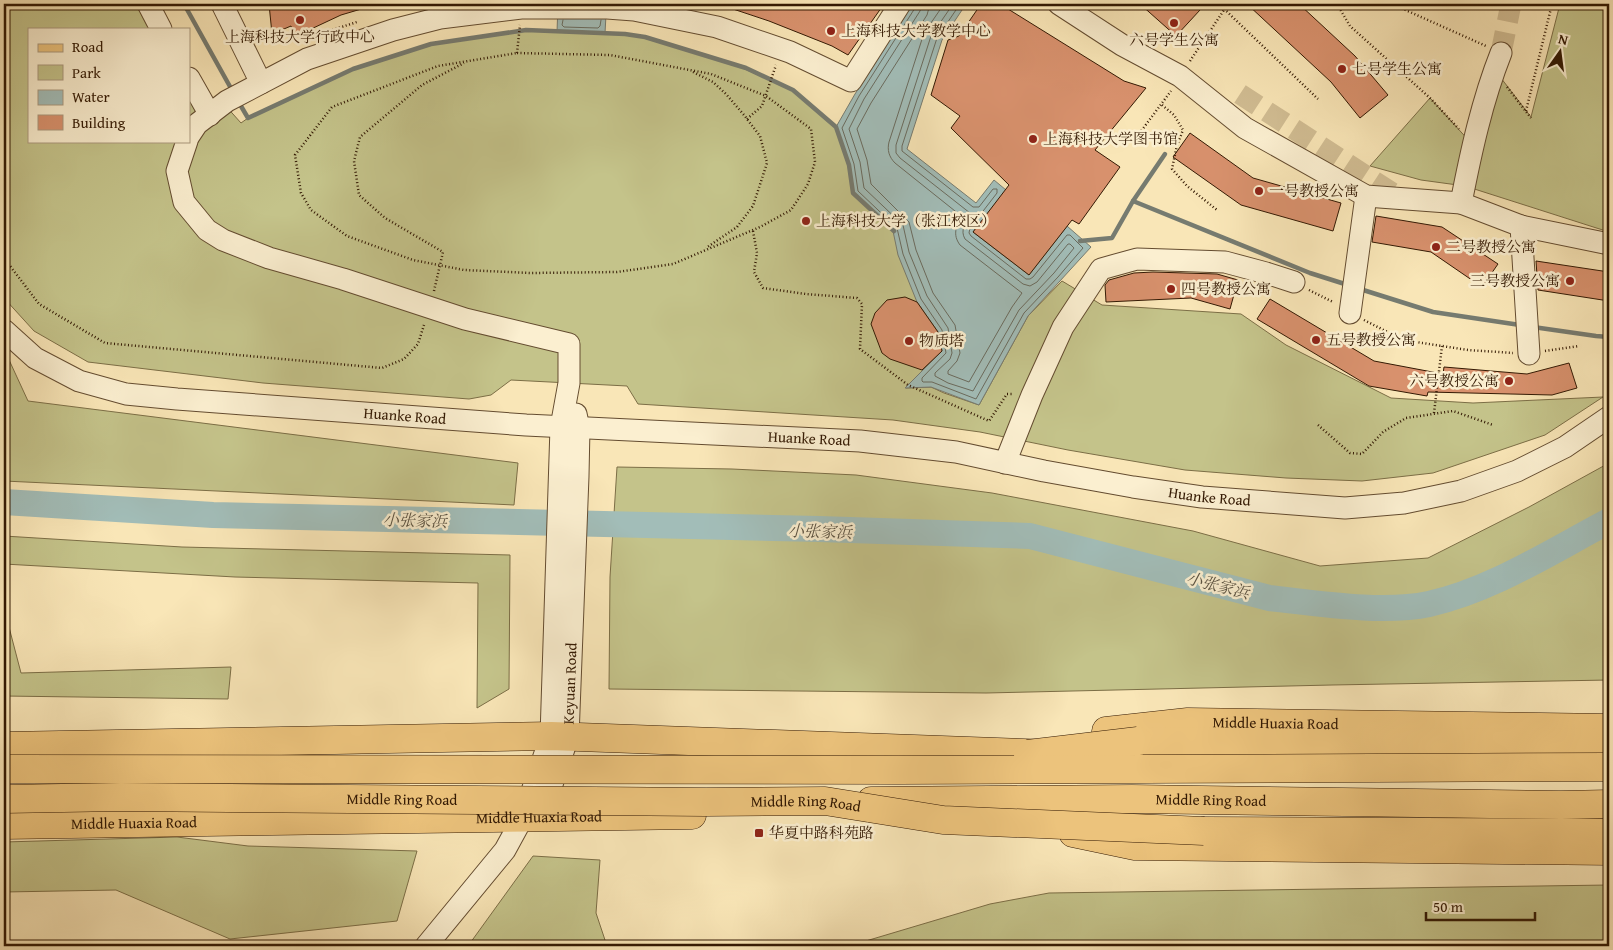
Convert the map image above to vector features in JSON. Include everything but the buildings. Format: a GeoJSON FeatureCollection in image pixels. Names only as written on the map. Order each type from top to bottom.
{"type":"FeatureCollection","features":[{"type":"Feature","properties":{"kind":"main road","name":"Middle Huaxia Road"},"geometry":{"type":"LineString","coordinates":[[942,749],[1188,722],[1609,728]]}},
{"type":"Feature","properties":{"kind":"main road","name":"Middle Huaxia Road"},"geometry":{"type":"LineString","coordinates":[[4,746],[559,736],[1165,758],[1609,757]]}},
{"type":"Feature","properties":{"kind":"main road"},"geometry":{"type":"LineString","coordinates":[[898,770],[1138,742],[1609,743]]}},
{"type":"Feature","properties":{"kind":"main road","name":"Middle Ring Road"},"geometry":{"type":"LineString","coordinates":[[4,769],[898,770],[1609,767]]}},
{"type":"Feature","properties":{"kind":"main road","name":"Middle Ring Road"},"geometry":{"type":"LineString","coordinates":[[4,799],[130,797],[696,802],[1132,799],[1562,806],[1609,804]]}},
{"type":"Feature","properties":{"kind":"main road"},"geometry":{"type":"LineString","coordinates":[[825,801],[943,820],[1184,830],[1609,833]]}},
{"type":"Feature","properties":{"kind":"main road","name":"Middle Huaxia Road"},"geometry":{"type":"LineString","coordinates":[[954,809],[1135,846],[1609,851]]}},
{"type":"Feature","properties":{"kind":"main road","name":"Middle Huaxia Road"},"geometry":{"type":"LineString","coordinates":[[4,825],[954,809],[1609,815]]}},
{"type":"Feature","properties":{"kind":"street"},"geometry":{"type":"LineString","coordinates":[[148,4],[160,28]]}},
{"type":"Feature","properties":{"kind":"street"},"geometry":{"type":"LineString","coordinates":[[222,4],[244,92]]}},
{"type":"Feature","properties":{"kind":"street"},"geometry":{"type":"LineString","coordinates":[[190,134],[197,124],[244,92],[307,59],[393,30],[440,18],[521,8],[607,8],[634,10],[717,27],[790,52],[851,81],[900,4]]}},
{"type":"Feature","properties":{"kind":"street"},"geometry":{"type":"LineString","coordinates":[[1059,4],[1122,45],[1180,76],[1245,128],[1366,196],[1461,202],[1522,226],[1609,244]]}},
{"type":"Feature","properties":{"kind":"street"},"geometry":{"type":"LineString","coordinates":[[1461,202],[1473,145],[1498,61]]}},
{"type":"Feature","properties":{"kind":"street"},"geometry":{"type":"LineString","coordinates":[[190,80],[210,115]]}},
{"type":"Feature","properties":{"kind":"street","name":"Keyuan Road"},"geometry":{"type":"LineString","coordinates":[[187,142],[177,171],[184,202],[207,230],[223,240],[269,258],[343,279],[465,319],[569,344],[570,434],[559,736],[516,859],[444,946]]}},
{"type":"Feature","properties":{"kind":"street"},"geometry":{"type":"LineString","coordinates":[[1353,295],[1366,196]]}},
{"type":"Feature","properties":{"kind":"street"},"geometry":{"type":"LineString","coordinates":[[1522,226],[1528,335]]}},
{"type":"Feature","properties":{"kind":"street"},"geometry":{"type":"LineString","coordinates":[[1006,463],[1032,395],[1063,328],[1101,269],[1137,259],[1225,262],[1294,282]]}},
{"type":"Feature","properties":{"kind":"street","name":"Huanke Road"},"geometry":{"type":"LineString","coordinates":[[4,330],[35,358],[79,381],[126,394],[570,434],[860,441],[956,452],[1133,488],[1202,497],[1345,508],[1404,503],[1461,491],[1517,471],[1557,451],[1609,417]]}},
{"type":"Feature","properties":{"kind":"street","name":"Huanke Road"},"geometry":{"type":"LineString","coordinates":[[4,348],[28,369],[74,393],[123,406],[175,412],[570,434],[859,454],[954,465],[1051,486],[1201,510],[1346,521],[1406,516],[1465,503],[1522,482],[1571,458],[1609,433]]}},
{"type":"Feature","properties":{"kind":"street","name":"Keyuan Road"},"geometry":{"type":"LineString","coordinates":[[426,946],[532,817]]}},
{"type":"Feature","properties":{"kind":"path"},"geometry":{"type":"LineString","coordinates":[[1219,4],[1318,99]]}},
{"type":"Feature","properties":{"kind":"path"},"geometry":{"type":"LineString","coordinates":[[1337,4],[1350,26],[1430,98],[1473,145]]}},
{"type":"Feature","properties":{"kind":"path"},"geometry":{"type":"LineString","coordinates":[[1392,4],[1498,61],[1531,118]]}},
{"type":"Feature","properties":{"kind":"path"},"geometry":{"type":"LineString","coordinates":[[1526,111],[1552,4]]}},
{"type":"Feature","properties":{"kind":"path"},"geometry":{"type":"LineString","coordinates":[[517,53],[520,25]]}},
{"type":"Feature","properties":{"kind":"path"},"geometry":{"type":"LineString","coordinates":[[517,53],[610,55],[711,74],[766,96],[811,129],[815,162],[808,184],[791,210],[753,231],[673,264],[617,272],[531,274],[464,270],[413,260],[347,236],[311,210],[301,193],[295,155],[332,107],[438,66],[467,61],[517,53]]}},
{"type":"Feature","properties":{"kind":"path"},"geometry":{"type":"LineString","coordinates":[[441,265],[444,252],[385,218],[359,195],[354,161],[360,136],[422,85],[467,61]]}},
{"type":"Feature","properties":{"kind":"path"},"geometry":{"type":"LineString","coordinates":[[689,70],[713,82],[747,119],[760,136],[767,163],[753,206],[737,227],[700,252]]}},
{"type":"Feature","properties":{"kind":"path"},"geometry":{"type":"LineString","coordinates":[[747,119],[762,106],[774,71]]}},
{"type":"Feature","properties":{"kind":"path"},"geometry":{"type":"LineString","coordinates":[[1162,105],[1174,115],[1184,130],[1177,145],[1172,169],[1187,186],[1217,210]]}},
{"type":"Feature","properties":{"kind":"path"},"geometry":{"type":"LineString","coordinates":[[753,231],[757,252],[754,272],[762,288],[857,298],[862,304],[860,349],[908,385],[989,421],[1007,394],[1032,395]]}},
{"type":"Feature","properties":{"kind":"path"},"geometry":{"type":"LineString","coordinates":[[4,258],[39,304],[105,343],[382,368]]}},
{"type":"Feature","properties":{"kind":"path"},"geometry":{"type":"LineString","coordinates":[[1294,282],[1328,299],[1353,295],[1403,340],[1468,350],[1528,335],[1579,346]]}},
{"type":"Feature","properties":{"kind":"path"},"geometry":{"type":"LineString","coordinates":[[1434,413],[1442,346]]}},
{"type":"Feature","properties":{"kind":"path"},"geometry":{"type":"LineString","coordinates":[[1318,424],[1350,453],[1362,454],[1383,432],[1406,418],[1453,411],[1493,426]]}},
{"type":"Feature","properties":{"kind":"green space"},"geometry":{"type":"Polygon","coordinates":[[[4,4],[148,4],[160,28],[28,28],[28,142],[190,142],[190,80],[210,115],[224,104],[241,123],[353,69],[427,45],[526,30],[625,34],[645,37],[733,64],[793,90],[836,127],[849,165],[853,193],[893,231],[938,332],[942,351],[906,388],[931,387],[979,405],[1028,316],[1062,281],[1102,305],[1241,314],[1286,345],[1391,398],[1473,403],[1603,397],[1545,435],[1433,473],[1362,481],[1286,478],[1185,470],[1068,450],[980,432],[893,420],[638,404],[627,386],[511,380],[491,395],[469,399],[263,383],[88,362],[34,331],[4,298],[4,4]]]}},
{"type":"Feature","properties":{"kind":"green space"},"geometry":{"type":"Polygon","coordinates":[[[1560,4],[1609,4],[1609,232],[1465,186],[1421,180],[1370,166],[1430,98],[1472,144],[1494,69],[1531,117],[1560,4]]]}},
{"type":"Feature","properties":{"kind":"green space"},"geometry":{"type":"Polygon","coordinates":[[[4,349],[28,401],[518,463],[514,505],[4,481],[4,349]]]}},
{"type":"Feature","properties":{"kind":"green space"},"geometry":{"type":"Polygon","coordinates":[[[1609,463],[1609,680],[986,693],[609,689],[610,577],[617,467],[732,469],[856,475],[992,493],[1193,531],[1320,566],[1428,558],[1529,507],[1609,463]]]}},
{"type":"Feature","properties":{"kind":"green space"},"geometry":{"type":"Polygon","coordinates":[[[4,536],[182,547],[510,555],[509,689],[477,708],[478,583],[235,577],[4,564],[4,536]]]}},
{"type":"Feature","properties":{"kind":"green space"},"geometry":{"type":"Polygon","coordinates":[[[4,608],[21,673],[231,667],[228,699],[4,696],[4,608]]]}},
{"type":"Feature","properties":{"kind":"green space"},"geometry":{"type":"Polygon","coordinates":[[[177,837],[248,846],[417,851],[397,921],[230,939],[116,890],[4,892],[4,842],[177,837]]]}},
{"type":"Feature","properties":{"kind":"green space"},"geometry":{"type":"Polygon","coordinates":[[[533,856],[600,860],[596,913],[607,946],[468,946],[533,856]]]}},
{"type":"Feature","properties":{"kind":"green space"},"geometry":{"type":"Polygon","coordinates":[[[1609,885],[1609,946],[849,946],[990,904],[1049,893],[1609,885]]]}},
{"type":"Feature","properties":{"kind":"water"},"geometry":{"type":"Polygon","coordinates":[[[558,4],[606,15],[605,33],[557,32],[558,4]]]}},
{"type":"Feature","properties":{"kind":"water"},"geometry":{"type":"Polygon","coordinates":[[[912,4],[966,4],[942,40],[907,149],[976,203],[994,180],[1006,190],[973,232],[1029,275],[1067,226],[1091,247],[1028,316],[979,405],[931,387],[905,388],[942,351],[938,332],[917,302],[898,255],[893,231],[853,193],[849,165],[836,127],[912,4]]]}},
{"type":"Feature","properties":{"kind":"waterway"},"geometry":{"type":"LineString","coordinates":[[184,4],[233,92]]}},
{"type":"Feature","properties":{"kind":"waterway"},"geometry":{"type":"LineString","coordinates":[[238,101],[248,118],[353,69],[431,44],[526,30],[625,34],[645,37],[746,68],[793,90],[836,127],[849,165],[853,193],[894,231]]}},
{"type":"Feature","properties":{"kind":"waterway"},"geometry":{"type":"LineString","coordinates":[[1133,201],[1165,154]]}},
{"type":"Feature","properties":{"kind":"waterway"},"geometry":{"type":"LineString","coordinates":[[1080,241],[1112,238],[1133,201],[1310,273],[1348,285]]}},
{"type":"Feature","properties":{"kind":"waterway"},"geometry":{"type":"LineString","coordinates":[[1360,289],[1433,312],[1520,325]]}},
{"type":"Feature","properties":{"kind":"waterway"},"geometry":{"type":"LineString","coordinates":[[1533,327],[1609,337]]}},
{"type":"Feature","properties":{"kind":"waterway","name":"小张家浜"},"geometry":{"type":"LineString","coordinates":[[4,502],[213,515],[819,529],[1030,536],[1269,598],[1370,608],[1411,607],[1452,598],[1521,569],[1609,521]]}},
{"type":"Feature","properties":{"kind":"tunnel"},"geometry":{"type":"LineString","coordinates":[[1501,53],[1511,4]]}},
{"type":"Feature","properties":{"kind":"tunnel"},"geometry":{"type":"LineString","coordinates":[[1240,94],[1400,198]]}},
{"type":"Feature","properties":{"kind":"place","name":"上海科技大学行政中心"},"geometry":{"type":"Point","coordinates":[300,20]}},
{"type":"Feature","properties":{"kind":"place","name":"六号学生公寓"},"geometry":{"type":"Point","coordinates":[1174,23]}},
{"type":"Feature","properties":{"kind":"place","name":"上海科技大学教学中心"},"geometry":{"type":"Point","coordinates":[831,31]}},
{"type":"Feature","properties":{"kind":"place","name":"七号学生公寓"},"geometry":{"type":"Point","coordinates":[1342,69]}},
{"type":"Feature","properties":{"kind":"place","name":"上海科技大学图书馆"},"geometry":{"type":"Point","coordinates":[1033,139]}},
{"type":"Feature","properties":{"kind":"place","name":"一号教授公寓"},"geometry":{"type":"Point","coordinates":[1259,191]}},
{"type":"Feature","properties":{"kind":"place","name":"上海科技大学（张江校区）"},"geometry":{"type":"Point","coordinates":[806,221]}},
{"type":"Feature","properties":{"kind":"place","name":"二号教授公寓"},"geometry":{"type":"Point","coordinates":[1436,247]}},
{"type":"Feature","properties":{"kind":"place","name":"三号教授公寓"},"geometry":{"type":"Point","coordinates":[1570,281]}},
{"type":"Feature","properties":{"kind":"place","name":"四号教授公寓"},"geometry":{"type":"Point","coordinates":[1171,289]}},
{"type":"Feature","properties":{"kind":"place","name":"五号教授公寓"},"geometry":{"type":"Point","coordinates":[1316,340]}},
{"type":"Feature","properties":{"kind":"place","name":"物质塔"},"geometry":{"type":"Point","coordinates":[909,341]}},
{"type":"Feature","properties":{"kind":"place","name":"六号教授公寓"},"geometry":{"type":"Point","coordinates":[1509,381]}},
{"type":"Feature","properties":{"kind":"place","name":"华夏中路科苑路"},"geometry":{"type":"Point","coordinates":[759,833]}}]}
